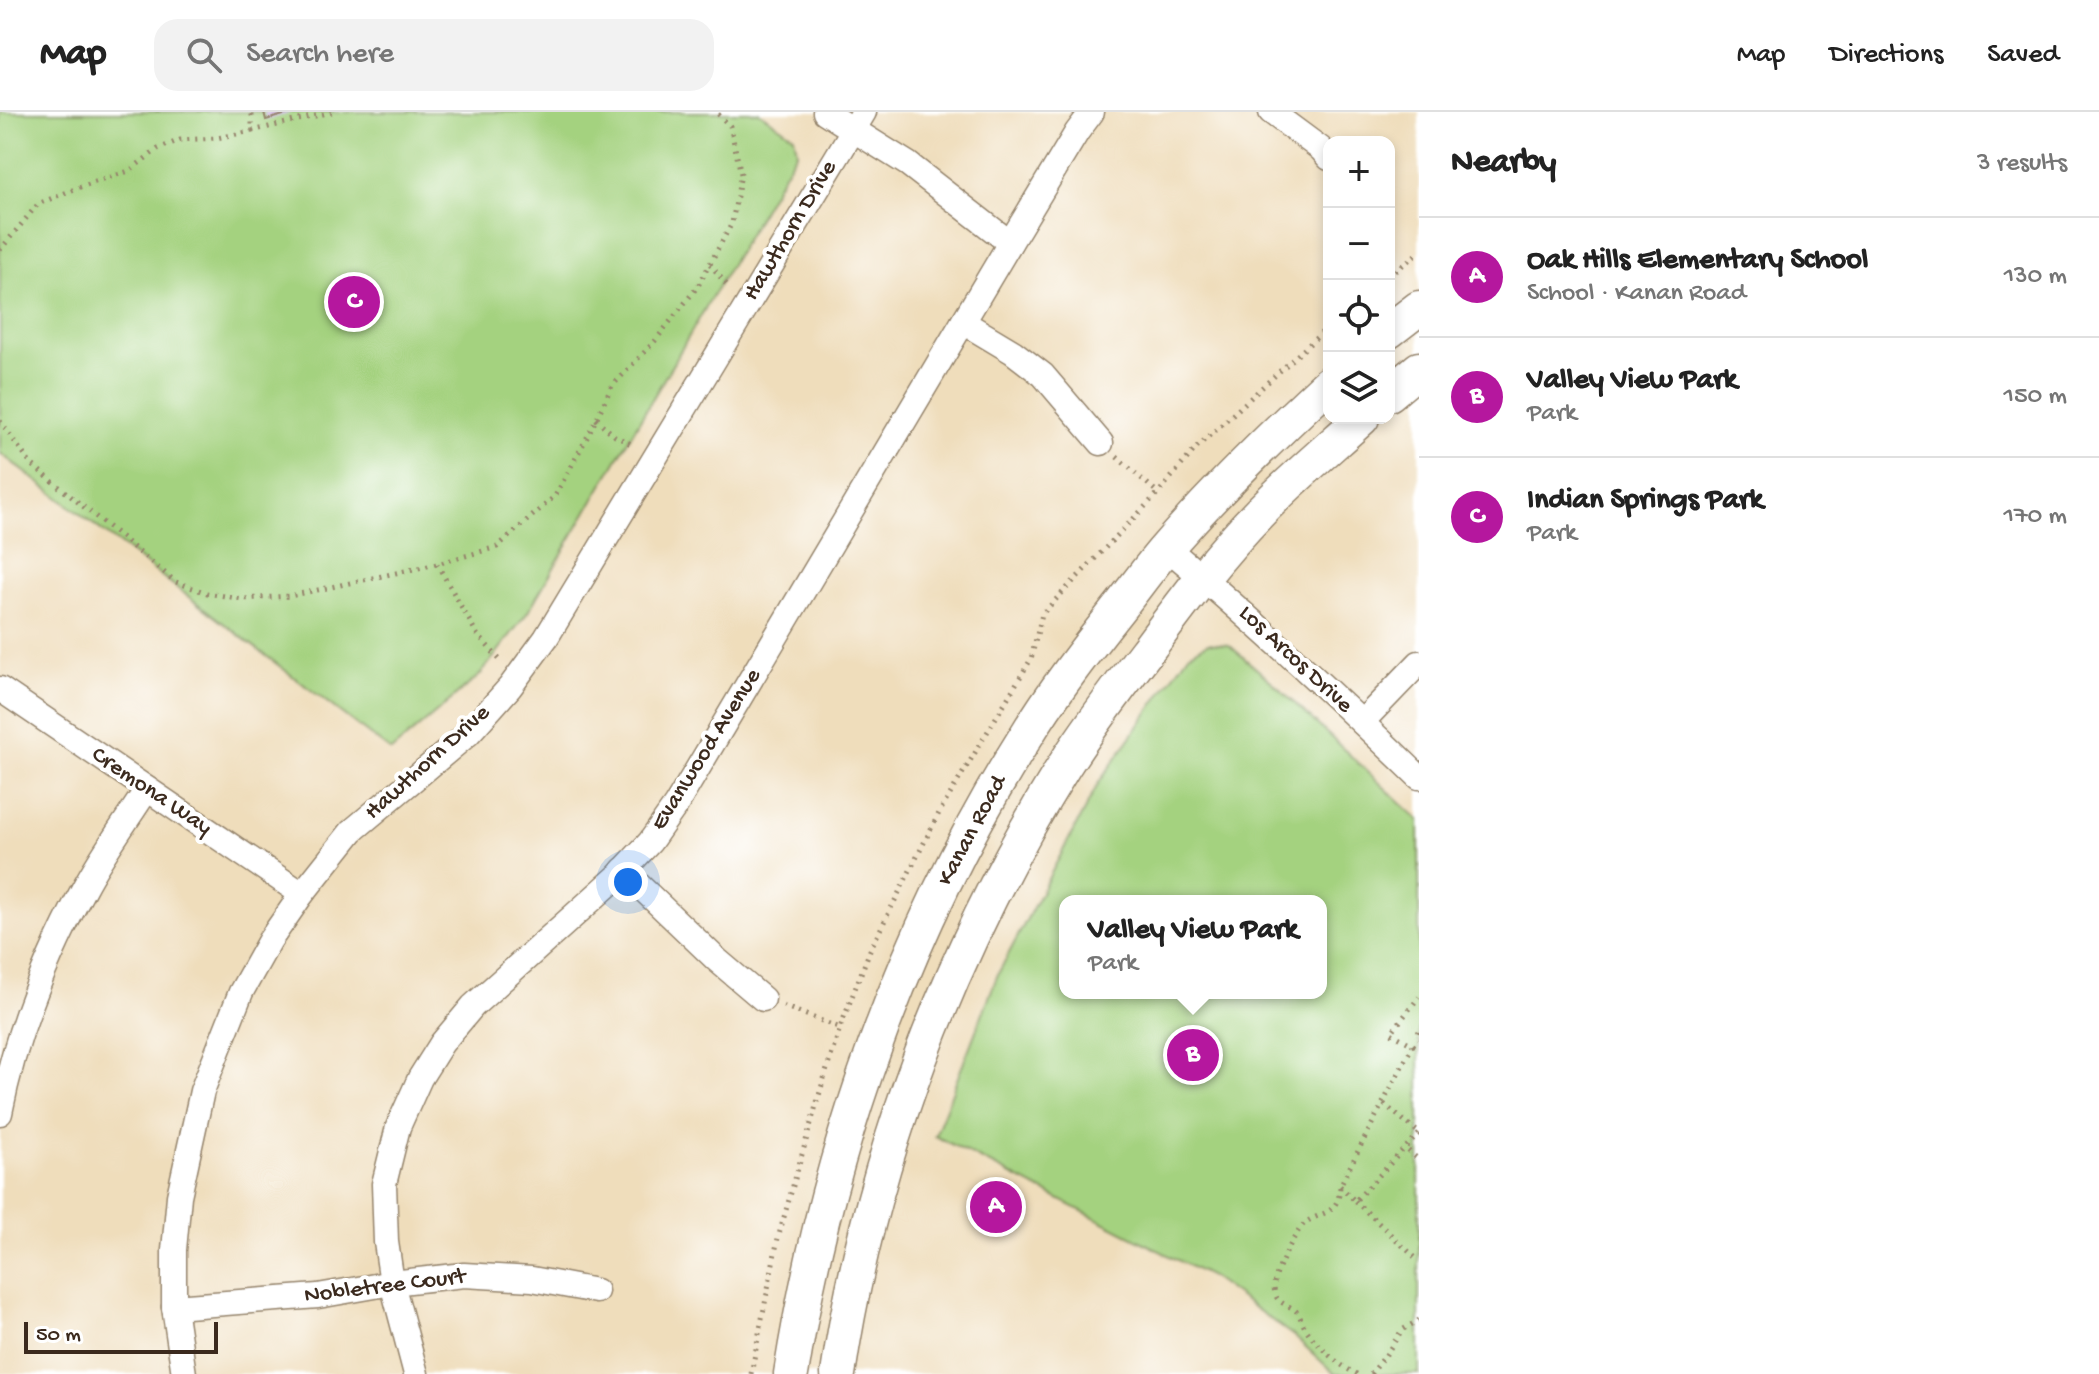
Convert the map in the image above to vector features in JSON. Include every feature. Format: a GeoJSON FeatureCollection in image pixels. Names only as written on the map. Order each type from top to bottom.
{"type":"FeatureCollection","features":[{"type":"Feature","properties":{"kind":"main road"},"geometry":{"type":"LineString","coordinates":[[1395,326],[1419,308]]}},
{"type":"Feature","properties":{"kind":"main road"},"geometry":{"type":"LineString","coordinates":[[1395,389],[1419,369]]}},
{"type":"Feature","properties":{"kind":"main road","name":"Kanan Road"},"geometry":{"type":"LineString","coordinates":[[791,1374],[824,1206],[852,1115],[886,1016],[927,919],[975,824],[1023,740],[1087,649],[1166,547],[1269,439],[1323,389]]}},
{"type":"Feature","properties":{"kind":"main road","name":"Kanan Road"},"geometry":{"type":"LineString","coordinates":[[838,1374],[845,1324],[868,1223],[894,1132],[929,1034],[970,938],[1017,846],[1065,764],[1202,577],[1258,514],[1356,424]]}},
{"type":"Feature","properties":{"kind":"street"},"geometry":{"type":"LineString","coordinates":[[825,112],[858,121],[1010,243]]}},
{"type":"Feature","properties":{"kind":"street","name":"Evanwood Avenue"},"geometry":{"type":"LineString","coordinates":[[416,1374],[392,1283],[386,1242],[384,1184],[398,1127],[420,1078],[442,1043],[473,1006],[623,870],[650,842],[676,805],[1010,243],[1092,112]]}},
{"type":"Feature","properties":{"kind":"street"},"geometry":{"type":"LineString","coordinates":[[1271,112],[1323,151]]}},
{"type":"Feature","properties":{"kind":"street","name":"Hawthorn Drive"},"geometry":{"type":"LineString","coordinates":[[184,1374],[174,1307],[174,1250],[179,1196],[202,1091],[241,992],[270,940],[352,831],[468,734],[546,638],[858,121]]}},
{"type":"Feature","properties":{"kind":"street"},"geometry":{"type":"LineString","coordinates":[[963,322],[1013,352],[1043,375],[1101,443]]}},
{"type":"Feature","properties":{"kind":"street","name":"Los Arcos Drive"},"geometry":{"type":"LineString","coordinates":[[1166,547],[1419,777]]}},
{"type":"Feature","properties":{"kind":"street"},"geometry":{"type":"LineString","coordinates":[[1362,722],[1419,663]]}},
{"type":"Feature","properties":{"kind":"street","name":"Cremona Way"},"geometry":{"type":"LineString","coordinates":[[0,689],[302,894]]}},
{"type":"Feature","properties":{"kind":"street"},"geometry":{"type":"LineString","coordinates":[[0,1113],[6,1084],[39,982],[85,887],[147,789]]}},
{"type":"Feature","properties":{"kind":"street"},"geometry":{"type":"LineString","coordinates":[[623,870],[717,960],[763,999]]}},
{"type":"Feature","properties":{"kind":"street","name":"Nobletree Court"},"geometry":{"type":"LineString","coordinates":[[174,1307],[318,1296],[464,1275],[532,1279],[596,1291]]}},
{"type":"Feature","properties":{"kind":"path"},"geometry":{"type":"LineString","coordinates":[[252,112],[252,131]]}},
{"type":"Feature","properties":{"kind":"path"},"geometry":{"type":"LineString","coordinates":[[0,250],[38,204],[129,171],[158,149],[180,140],[217,138],[332,112]]}},
{"type":"Feature","properties":{"kind":"path"},"geometry":{"type":"LineString","coordinates":[[0,421],[30,463],[176,582],[207,593],[242,599],[290,596],[437,564],[497,547],[555,496],[612,386],[655,341],[698,286],[732,223],[741,174],[730,126],[716,112]]}},
{"type":"Feature","properties":{"kind":"path"},"geometry":{"type":"LineString","coordinates":[[1395,271],[1419,252]]}},
{"type":"Feature","properties":{"kind":"path"},"geometry":{"type":"LineString","coordinates":[[596,419],[615,436],[656,456]]}},
{"type":"Feature","properties":{"kind":"path"},"geometry":{"type":"LineString","coordinates":[[1101,443],[1158,493]]}},
{"type":"Feature","properties":{"kind":"path"},"geometry":{"type":"LineString","coordinates":[[437,564],[477,634],[518,675]]}},
{"type":"Feature","properties":{"kind":"path"},"geometry":{"type":"LineString","coordinates":[[1419,997],[1391,1033],[1419,1050]]}},
{"type":"Feature","properties":{"kind":"path"},"geometry":{"type":"LineString","coordinates":[[763,999],[840,1028]]}},
{"type":"Feature","properties":{"kind":"path"},"geometry":{"type":"LineString","coordinates":[[1419,1031],[1419,1038]]}},
{"type":"Feature","properties":{"kind":"path"},"geometry":{"type":"LineString","coordinates":[[1357,1374],[1342,1367],[1306,1330],[1294,1309],[1278,1300],[1274,1289],[1275,1277],[1301,1227],[1325,1215],[1333,1207],[1340,1186],[1413,1045]]}},
{"type":"Feature","properties":{"kind":"path"},"geometry":{"type":"LineString","coordinates":[[1355,1201],[1419,1134],[1384,1104]]}},
{"type":"Feature","properties":{"kind":"path"},"geometry":{"type":"LineString","coordinates":[[1412,1153],[1419,1146]]}},
{"type":"Feature","properties":{"kind":"path"},"geometry":{"type":"LineString","coordinates":[[1405,1148],[1419,1160]]}},
{"type":"Feature","properties":{"kind":"path"},"geometry":{"type":"LineString","coordinates":[[1340,1186],[1419,1261]]}},
{"type":"Feature","properties":{"kind":"path"},"geometry":{"type":"LineString","coordinates":[[1371,1374],[1402,1330],[1419,1320]]}},
{"type":"Feature","properties":{"kind":"green space"},"geometry":{"type":"Polygon","coordinates":[[[0,112],[759,112],[794,136],[797,151],[528,612],[480,675],[391,751],[0,453],[0,112]]]}},
{"type":"Feature","properties":{"kind":"green space"},"geometry":{"type":"Polygon","coordinates":[[[1208,643],[1229,645],[1419,820],[1419,1374],[1335,1374],[1295,1337],[1213,1278],[935,1136],[998,974],[1098,784],[1189,654],[1208,643]]]}},
{"type":"Feature","properties":{"kind":"building"},"geometry":{"type":"Polygon","coordinates":[[[264,112],[291,112],[291,113],[266,120],[264,112]]]}},
{"type":"Feature","properties":{"kind":"place","name":"Indian Springs Park"},"geometry":{"type":"Point","coordinates":[354,302]}},
{"type":"Feature","properties":{"kind":"place","name":"Valley View Park"},"geometry":{"type":"Point","coordinates":[1193,1055]}},
{"type":"Feature","properties":{"kind":"place","name":"Oak Hills Elementary School"},"geometry":{"type":"Point","coordinates":[996,1207]}}]}
